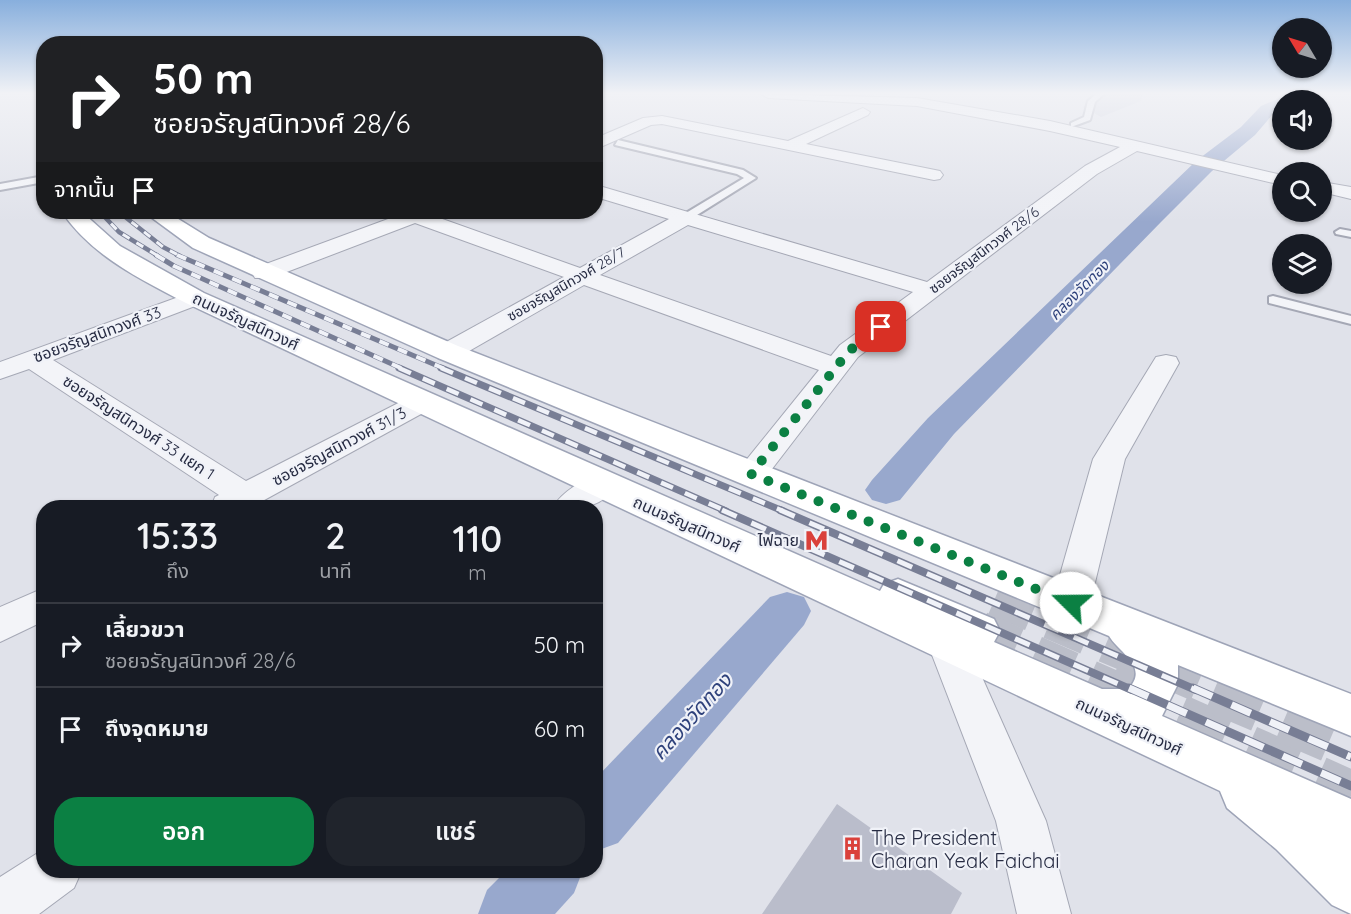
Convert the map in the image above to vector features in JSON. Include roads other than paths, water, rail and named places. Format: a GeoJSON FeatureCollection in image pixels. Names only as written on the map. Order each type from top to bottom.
{"type":"FeatureCollection","features":[{"type":"Feature","properties":{"kind":"main road","name":"ถนนจรัญสนิทวงศ์"},"geometry":{"type":"LineString","coordinates":[[78,219],[91,234],[114,252],[195,298],[600,485],[963,636]]}},
{"type":"Feature","properties":{"kind":"main road","name":"ถนนจรัญสนิทวงศ์"},"geometry":{"type":"LineString","coordinates":[[93,219],[119,240],[152,259],[251,308],[963,636],[1096,710],[1351,826]]}},
{"type":"Feature","properties":{"kind":"main road"},"geometry":{"type":"LineString","coordinates":[[149,219],[164,237],[280,295],[996,596]]}},
{"type":"Feature","properties":{"kind":"main road"},"geometry":{"type":"LineString","coordinates":[[156,219],[263,273],[448,352],[1351,715]]}},
{"type":"Feature","properties":{"kind":"main road"},"geometry":{"type":"LineString","coordinates":[[1096,710],[1130,709],[1144,704],[1155,687],[1158,671],[1152,654],[1143,642],[1120,623]]}},
{"type":"Feature","properties":{"kind":"main road"},"geometry":{"type":"LineString","coordinates":[[1209,762],[1294,831],[1351,886]]}},
{"type":"Feature","properties":{"kind":"street"},"geometry":{"type":"LineString","coordinates":[[740,137],[934,175]]}},
{"type":"Feature","properties":{"kind":"street"},"geometry":{"type":"LineString","coordinates":[[789,146],[809,137]]}},
{"type":"Feature","properties":{"kind":"street"},"geometry":{"type":"LineString","coordinates":[[1092,137],[1272,178]]}},
{"type":"Feature","properties":{"kind":"street","name":"ซอยจรัญสนิทวงศ์ 28/6"},"geometry":{"type":"LineString","coordinates":[[751,474],[849,351],[1091,170],[1133,147]]}},
{"type":"Feature","properties":{"kind":"street"},"geometry":{"type":"LineString","coordinates":[[1332,190],[1351,193]]}},
{"type":"Feature","properties":{"kind":"street"},"geometry":{"type":"LineString","coordinates":[[603,193],[930,290]]}},
{"type":"Feature","properties":{"kind":"street","name":"ซอยจรัญสนิทวงศ์ 28/7"},"geometry":{"type":"LineString","coordinates":[[448,352],[580,275],[685,218]]}},
{"type":"Feature","properties":{"kind":"street"},"geometry":{"type":"LineString","coordinates":[[263,273],[408,219]]}},
{"type":"Feature","properties":{"kind":"street"},"geometry":{"type":"LineString","coordinates":[[434,219],[580,275],[836,367]]}},
{"type":"Feature","properties":{"kind":"street","name":"ซอยจรัญสนิทวงศ์ 33"},"geometry":{"type":"LineString","coordinates":[[0,371],[195,298]]}},
{"type":"Feature","properties":{"kind":"street","name":"ซอยจรัญสนิทวงศ์ 33 แยก 1"},"geometry":{"type":"LineString","coordinates":[[32,359],[233,500]]}},
{"type":"Feature","properties":{"kind":"street"},"geometry":{"type":"LineString","coordinates":[[1071,603],[1109,459],[1166,363]]}},
{"type":"Feature","properties":{"kind":"street","name":"ซอยจรัญสนิทวงศ์ 31/3"},"geometry":{"type":"LineString","coordinates":[[236,500],[422,402]]}},
{"type":"Feature","properties":{"kind":"street"},"geometry":{"type":"LineString","coordinates":[[580,500],[600,485]]}},
{"type":"Feature","properties":{"kind":"street"},"geometry":{"type":"LineString","coordinates":[[0,626],[36,607]]}},
{"type":"Feature","properties":{"kind":"street"},"geometry":{"type":"LineString","coordinates":[[963,636],[1021,821],[1044,914]]}},
{"type":"Feature","properties":{"kind":"street"},"geometry":{"type":"LineString","coordinates":[[0,909],[45,878]]}},
{"type":"Feature","properties":{"kind":"lane"},"geometry":{"type":"LineString","coordinates":[[618,143],[740,172],[750,178],[685,218]]}},
{"type":"Feature","properties":{"kind":"lane"},"geometry":{"type":"LineString","coordinates":[[0,187],[36,180]]}},
{"type":"Feature","properties":{"kind":"lane"},"geometry":{"type":"LineString","coordinates":[[1273,300],[1351,320]]}},
{"type":"Feature","properties":{"kind":"waterway","name":"คลองวัดทอง"},"geometry":{"type":"LineString","coordinates":[[886,490],[941,426],[1204,166],[1241,137]]}},
{"type":"Feature","properties":{"kind":"waterway","name":"คลองวัดทอง"},"geometry":{"type":"LineString","coordinates":[[603,813],[787,611]]}},
{"type":"Feature","properties":{"kind":"waterway","name":"คลองวัดทอง"},"geometry":{"type":"LineString","coordinates":[[511,914],[544,878]]}},
{"type":"Feature","properties":{"kind":"tunnel"},"geometry":{"type":"LineString","coordinates":[[996,596],[1218,690]]}},
{"type":"Feature","properties":{"kind":"tunnel"},"geometry":{"type":"LineString","coordinates":[[979,631],[1112,690]]}},
{"type":"Feature","properties":{"kind":"tunnel"},"geometry":{"type":"LineString","coordinates":[[1108,688],[1351,796]]}},
{"type":"Feature","properties":{"kind":"tunnel"},"geometry":{"type":"LineString","coordinates":[[1215,688],[1351,746]]}},
{"type":"Feature","properties":{"kind":"railway"},"geometry":{"type":"LineString","coordinates":[[107,219],[119,232],[158,256]]}},
{"type":"Feature","properties":{"kind":"railway"},"geometry":{"type":"LineString","coordinates":[[128,219],[163,247],[180,256]]}},
{"type":"Feature","properties":{"kind":"railway"},"geometry":{"type":"LineString","coordinates":[[156,255],[174,266],[403,369]]}},
{"type":"Feature","properties":{"kind":"railway"},"geometry":{"type":"LineString","coordinates":[[177,255],[445,369]]}},
{"type":"Feature","properties":{"kind":"railway"},"geometry":{"type":"LineString","coordinates":[[399,368],[726,511]]}},
{"type":"Feature","properties":{"kind":"railway"},"geometry":{"type":"LineString","coordinates":[[441,368],[783,511]]}},
{"type":"Feature","properties":{"kind":"railway"},"geometry":{"type":"LineString","coordinates":[[722,510],[1132,690]]}},
{"type":"Feature","properties":{"kind":"railway"},"geometry":{"type":"LineString","coordinates":[[780,510],[1196,690]]}},
{"type":"Feature","properties":{"kind":"railway"},"geometry":{"type":"LineString","coordinates":[[1129,688],[1351,786]]}},
{"type":"Feature","properties":{"kind":"railway"},"geometry":{"type":"LineString","coordinates":[[1193,688],[1351,757]]}},
{"type":"Feature","properties":{"kind":"place","name":"ไฟฉาย"},"geometry":{"type":"Point","coordinates":[817,540]}},
{"type":"Feature","properties":{"kind":"place","name":"The President Charan Yeak Faichai"},"geometry":{"type":"Point","coordinates":[853,848]}}]}
